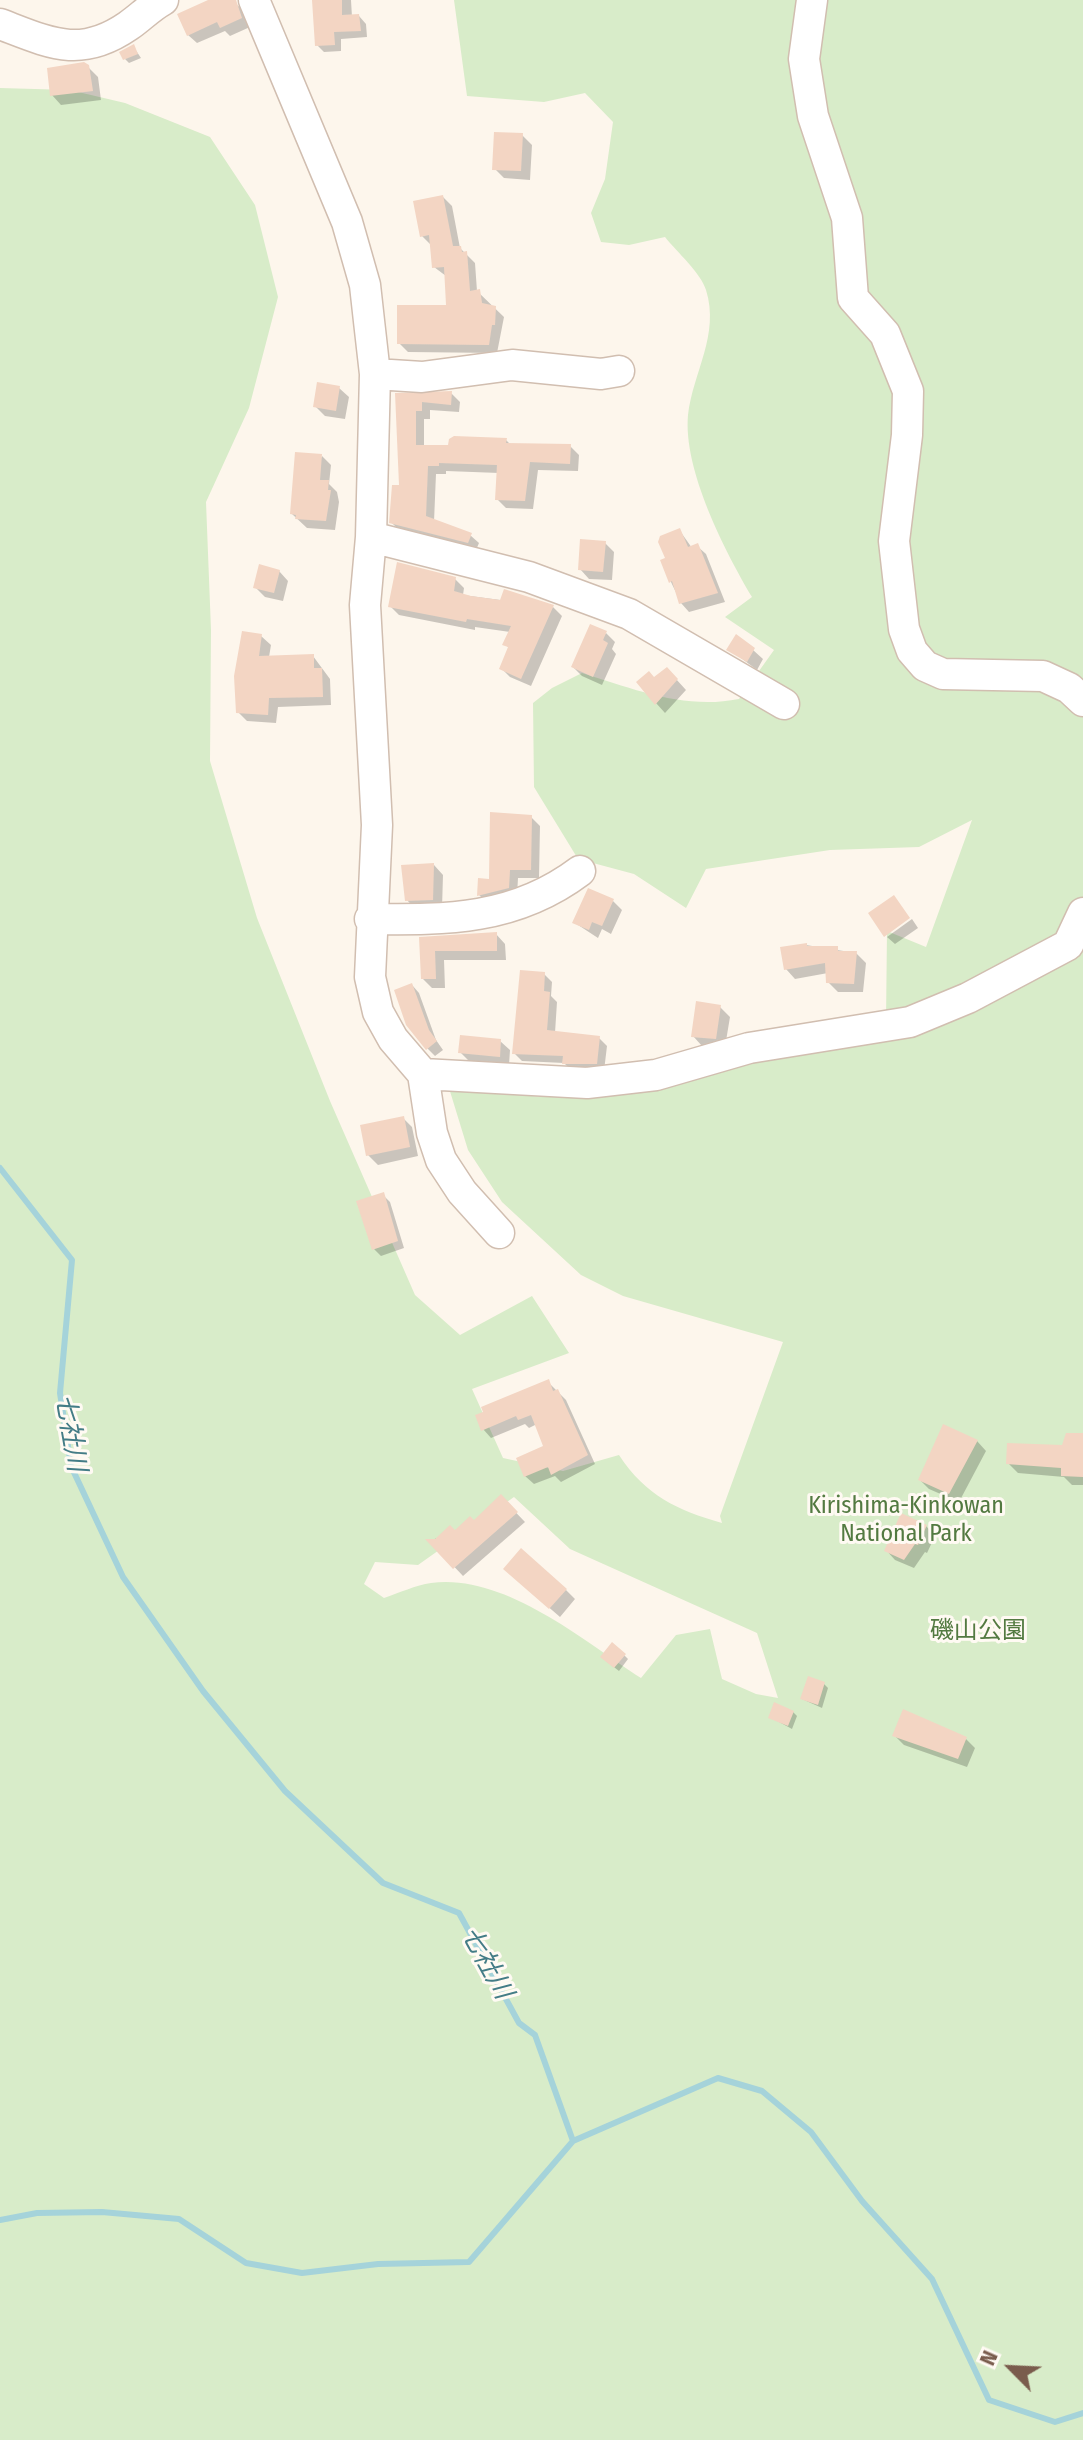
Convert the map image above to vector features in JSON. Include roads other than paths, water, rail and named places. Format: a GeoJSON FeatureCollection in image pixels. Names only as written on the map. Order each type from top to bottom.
{"type":"FeatureCollection","features":[{"type":"Feature","properties":{"kind":"street"},"geometry":{"type":"LineString","coordinates":[[0,24],[62,46],[83,47],[109,39],[163,0]]}},
{"type":"Feature","properties":{"kind":"street"},"geometry":{"type":"LineString","coordinates":[[254,0],[347,222],[365,285],[375,374],[371,537],[365,605],[367,698],[376,781],[376,869],[370,919],[370,977],[378,1012],[393,1039],[423,1074],[432,1133],[441,1160],[462,1192],[499,1233]]}},
{"type":"Feature","properties":{"kind":"street"},"geometry":{"type":"LineString","coordinates":[[812,0],[804,59],[813,116],[847,218],[853,298],[885,334],[908,391],[907,435],[894,541],[904,629],[912,651],[925,666],[943,674],[1043,676],[1069,688],[1083,701]]}},
{"type":"Feature","properties":{"kind":"street"},"geometry":{"type":"LineString","coordinates":[[375,374],[422,377],[512,365],[601,374],[619,371]]}},
{"type":"Feature","properties":{"kind":"street"},"geometry":{"type":"LineString","coordinates":[[371,537],[529,577],[629,614],[784,704]]}},
{"type":"Feature","properties":{"kind":"street"},"geometry":{"type":"LineString","coordinates":[[370,919],[471,918],[561,885],[580,871]]}},
{"type":"Feature","properties":{"kind":"street"},"geometry":{"type":"LineString","coordinates":[[423,1074],[587,1083],[656,1075],[749,1048],[910,1022],[968,998],[1068,945],[1083,913]]}},
{"type":"Feature","properties":{"kind":"waterway","name":"七社川"},"geometry":{"type":"LineString","coordinates":[[0,1168],[72,1260],[60,1393],[71,1466],[123,1577],[203,1691],[285,1791],[383,1883],[459,1913],[519,2023],[535,2035],[573,2141],[718,2078],[762,2091],[811,2132],[862,2201],[932,2279],[989,2400],[1055,2422],[1083,2413]]}},
{"type":"Feature","properties":{"kind":"waterway"},"geometry":{"type":"LineString","coordinates":[[0,2220],[37,2213],[102,2212],[179,2219],[246,2263],[302,2273],[378,2264],[469,2262],[573,2141]]}},
{"type":"Feature","properties":{"kind":"park label","name":"Kirishima-Kinkowan National Park"},"geometry":{"type":"Point","coordinates":[906,1520]}},
{"type":"Feature","properties":{"kind":"park label","name":"磯山公園"},"geometry":{"type":"Point","coordinates":[978,1631]}}]}
